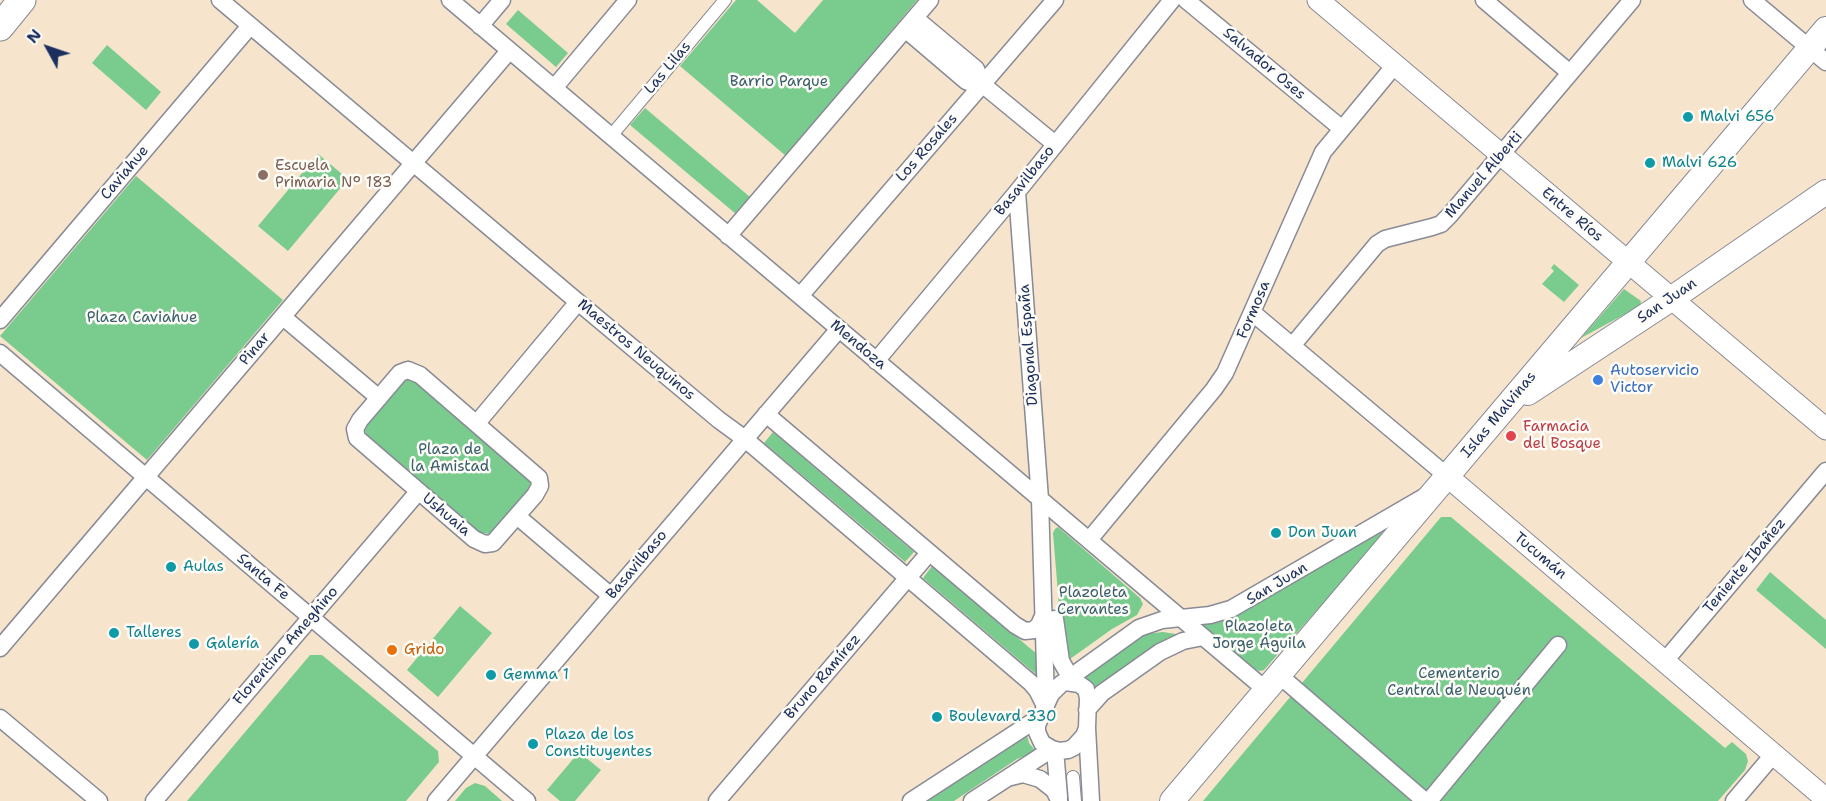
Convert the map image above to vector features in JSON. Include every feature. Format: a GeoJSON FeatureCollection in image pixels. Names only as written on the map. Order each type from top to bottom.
{"type":"FeatureCollection","features":[{"type":"Feature","properties":{"kind":"main road"},"geometry":{"type":"LineString","coordinates":[[0,27],[22,0]]}},
{"type":"Feature","properties":{"kind":"main road","name":"Islas Malvinas"},"geometry":{"type":"LineString","coordinates":[[1172,801],[1628,262],[1818,55],[1826,29]]}},
{"type":"Feature","properties":{"kind":"main road","name":"San Juan"},"geometry":{"type":"LineString","coordinates":[[1505,407],[1671,298],[1826,192]]}},
{"type":"Feature","properties":{"kind":"street","name":"Maestros Neuquinos"},"geometry":{"type":"LineString","coordinates":[[220,0],[719,420],[745,439],[1031,683],[1037,690],[1044,708]]}},
{"type":"Feature","properties":{"kind":"street","name":"Mendoza"},"geometry":{"type":"LineString","coordinates":[[450,0],[1203,637],[1272,683],[1427,801]]}},
{"type":"Feature","properties":{"kind":"street"},"geometry":{"type":"LineString","coordinates":[[480,26],[502,0]]}},
{"type":"Feature","properties":{"kind":"street"},"geometry":{"type":"LineString","coordinates":[[554,88],[628,0]]}},
{"type":"Feature","properties":{"kind":"street","name":"Las Lilas"},"geometry":{"type":"LineString","coordinates":[[611,136],[726,0]]}},
{"type":"Feature","properties":{"kind":"street"},"geometry":{"type":"LineString","coordinates":[[728,236],[930,0]]}},
{"type":"Feature","properties":{"kind":"street","name":"Los Rosales"},"geometry":{"type":"LineString","coordinates":[[800,296],[1055,0]]}},
{"type":"Feature","properties":{"kind":"street","name":"Basavilbaso"},"geometry":{"type":"LineString","coordinates":[[876,361],[1017,192],[1172,0]]}},
{"type":"Feature","properties":{"kind":"street","name":"Salvador Oses"},"geometry":{"type":"LineString","coordinates":[[1186,0],[1341,128]]}},
{"type":"Feature","properties":{"kind":"street","name":"Entre Ríos"},"geometry":{"type":"LineString","coordinates":[[1318,0],[1826,429]]}},
{"type":"Feature","properties":{"kind":"street"},"geometry":{"type":"LineString","coordinates":[[1484,0],[1570,73]]}},
{"type":"Feature","properties":{"kind":"street","name":"Manuel Alberti"},"geometry":{"type":"LineString","coordinates":[[1292,346],[1377,244],[1385,239],[1441,224],[1632,0]]}},
{"type":"Feature","properties":{"kind":"street"},"geometry":{"type":"LineString","coordinates":[[1752,0],[1818,55]]}},
{"type":"Feature","properties":{"kind":"street"},"geometry":{"type":"LineString","coordinates":[[910,24],[966,81],[982,84],[1055,144]]}},
{"type":"Feature","properties":{"kind":"street","name":"Caviahue"},"geometry":{"type":"LineString","coordinates":[[0,320],[250,26]]}},
{"type":"Feature","properties":{"kind":"street","name":"Pinar"},"geometry":{"type":"LineString","coordinates":[[0,648],[509,51]]}},
{"type":"Feature","properties":{"kind":"street","name":"Formosa"},"geometry":{"type":"LineString","coordinates":[[1089,540],[1219,382],[1231,363],[1323,152],[1395,65]]}},
{"type":"Feature","properties":{"kind":"street","name":"Diagonal España"},"geometry":{"type":"LineString","coordinates":[[1017,192],[1040,499],[1044,708],[1037,725],[1039,738],[1045,746],[1053,750],[1059,801]]}},
{"type":"Feature","properties":{"kind":"street"},"geometry":{"type":"LineString","coordinates":[[477,423],[578,302]]}},
{"type":"Feature","properties":{"kind":"street","name":"Tucumán"},"geometry":{"type":"LineString","coordinates":[[1253,313],[1441,483],[1664,662],[1826,799]]}},
{"type":"Feature","properties":{"kind":"street"},"geometry":{"type":"LineString","coordinates":[[283,317],[378,398]]}},
{"type":"Feature","properties":{"kind":"street","name":"Basavilbaso"},"geometry":{"type":"LineString","coordinates":[[436,801],[839,329]]}},
{"type":"Feature","properties":{"kind":"street","name":"Santa Fe"},"geometry":{"type":"LineString","coordinates":[[0,353],[526,801]]}},
{"type":"Feature","properties":{"kind":"street","name":"Ushuaia"},"geometry":{"type":"LineString","coordinates":[[408,370],[413,371],[477,423],[539,478],[540,482],[538,491],[518,516],[496,541],[489,544],[482,543],[418,492],[357,438],[355,429],[400,373],[408,370]]}},
{"type":"Feature","properties":{"kind":"street"},"geometry":{"type":"LineString","coordinates":[[766,414],[1021,629],[1028,632],[1034,630],[1044,614]]}},
{"type":"Feature","properties":{"kind":"street","name":"Teniente Ibañez"},"geometry":{"type":"LineString","coordinates":[[1664,662],[1826,471]]}},
{"type":"Feature","properties":{"kind":"street","name":"San Juan"},"geometry":{"type":"LineString","coordinates":[[1068,681],[1139,628],[1162,620],[1220,613],[1242,604],[1441,483]]}},
{"type":"Feature","properties":{"kind":"street","name":"Florentino Ameghino"},"geometry":{"type":"LineString","coordinates":[[154,801],[418,492]]}},
{"type":"Feature","properties":{"kind":"street","name":"Diagonal España"},"geometry":{"type":"LineString","coordinates":[[1040,499],[1059,654],[1068,681],[1083,686],[1088,698],[1087,728],[1091,801]]}},
{"type":"Feature","properties":{"kind":"street"},"geometry":{"type":"LineString","coordinates":[[518,516],[611,596]]}},
{"type":"Feature","properties":{"kind":"street","name":"Bruno Ramírez"},"geometry":{"type":"LineString","coordinates":[[717,801],[929,553]]}},
{"type":"Feature","properties":{"kind":"street","name":"San Juan"},"geometry":{"type":"LineString","coordinates":[[1139,628],[1152,609],[1150,596],[1146,589]]}},
{"type":"Feature","properties":{"kind":"street"},"geometry":{"type":"LineString","coordinates":[[1087,710],[1102,693],[1169,647],[1183,641],[1203,637]]}},
{"type":"Feature","properties":{"kind":"street"},"geometry":{"type":"LineString","coordinates":[[1427,801],[1558,645]]}},
{"type":"Feature","properties":{"kind":"street"},"geometry":{"type":"LineString","coordinates":[[911,801],[1044,708],[1068,681]]}},
{"type":"Feature","properties":{"kind":"street"},"geometry":{"type":"LineString","coordinates":[[0,718],[99,801]]}},
{"type":"Feature","properties":{"kind":"street"},"geometry":{"type":"LineString","coordinates":[[972,801],[1053,750],[1064,751],[1074,747],[1084,736],[1087,728]]}},
{"type":"Feature","properties":{"kind":"street"},"geometry":{"type":"LineString","coordinates":[[1734,801],[1773,754]]}},
{"type":"Feature","properties":{"kind":"street","name":"Diagonal España"},"geometry":{"type":"LineString","coordinates":[[1008,778],[1023,774],[1040,779],[1054,790],[1059,801]]}},
{"type":"Feature","properties":{"kind":"street"},"geometry":{"type":"LineString","coordinates":[[1073,777],[1075,801]]}},
{"type":"Feature","properties":{"kind":"green space","name":"Barrio Parque"},"geometry":{"type":"Polygon","coordinates":[[[736,0],[757,0],[795,33],[823,0],[917,0],[786,156],[680,66],[736,0]]]}},
{"type":"Feature","properties":{"kind":"green space"},"geometry":{"type":"Polygon","coordinates":[[[518,10],[568,53],[556,67],[506,24],[518,10]]]}},
{"type":"Feature","properties":{"kind":"green space"},"geometry":{"type":"Polygon","coordinates":[[[107,45],[161,92],[146,110],[92,63],[107,45]]]}},
{"type":"Feature","properties":{"kind":"green space"},"geometry":{"type":"Polygon","coordinates":[[[645,108],[750,197],[736,214],[630,125],[645,108]]]}},
{"type":"Feature","properties":{"kind":"green space"},"geometry":{"type":"Polygon","coordinates":[[[318,154],[348,179],[288,251],[258,226],[318,154]]]}},
{"type":"Feature","properties":{"kind":"green space","name":"Plaza Caviahue"},"geometry":{"type":"Polygon","coordinates":[[[136,176],[283,300],[147,460],[0,336],[136,176]]]}},
{"type":"Feature","properties":{"kind":"green space"},"geometry":{"type":"Polygon","coordinates":[[[1554,264],[1579,285],[1564,302],[1542,284],[1554,271],[1551,268],[1554,264]]]}},
{"type":"Feature","properties":{"kind":"green space"},"geometry":{"type":"Polygon","coordinates":[[[1624,289],[1641,301],[1640,306],[1581,338],[1624,289]]]}},
{"type":"Feature","properties":{"kind":"green space","name":"Plaza de la Amistad"},"geometry":{"type":"Polygon","coordinates":[[[409,379],[417,382],[531,482],[528,490],[490,534],[479,532],[366,435],[365,430],[368,424],[402,383],[409,379]]]}},
{"type":"Feature","properties":{"kind":"green space"},"geometry":{"type":"Polygon","coordinates":[[[773,432],[914,552],[905,562],[764,443],[773,432]]]}},
{"type":"Feature","properties":{"kind":"green space","name":"Cementerio Central de Neuquén"},"geometry":{"type":"Polygon","coordinates":[[[1441,517],[1451,517],[1725,748],[1732,742],[1746,754],[1748,761],[1745,770],[1718,801],[1203,801],[1441,517]]]}},
{"type":"Feature","properties":{"kind":"green space","name":"Plazoleta Cervantes"},"geometry":{"type":"Polygon","coordinates":[[[1058,527],[1140,598],[1143,604],[1137,615],[1112,629],[1070,659],[1063,654],[1053,533],[1058,527]]]}},
{"type":"Feature","properties":{"kind":"green space","name":"Plazoleta Jorge Águila"},"geometry":{"type":"Polygon","coordinates":[[[1378,532],[1383,535],[1264,670],[1259,671],[1254,668],[1202,624],[1220,622],[1235,616],[1378,532]]]}},
{"type":"Feature","properties":{"kind":"green space"},"geometry":{"type":"Polygon","coordinates":[[[932,566],[1037,654],[1038,676],[923,578],[932,566]]]}},
{"type":"Feature","properties":{"kind":"green space"},"geometry":{"type":"Polygon","coordinates":[[[1770,572],[1826,620],[1826,649],[1756,590],[1770,572]]]}},
{"type":"Feature","properties":{"kind":"green space"},"geometry":{"type":"Polygon","coordinates":[[[460,606],[492,633],[438,697],[407,670],[460,606]]]}},
{"type":"Feature","properties":{"kind":"green space"},"geometry":{"type":"Polygon","coordinates":[[[1163,632],[1182,635],[1094,692],[1081,675],[1131,641],[1145,634],[1163,632]]]}},
{"type":"Feature","properties":{"kind":"green space"},"geometry":{"type":"Polygon","coordinates":[[[310,655],[322,655],[438,751],[439,762],[406,801],[187,801],[310,655]]]}},
{"type":"Feature","properties":{"kind":"green space"},"geometry":{"type":"Polygon","coordinates":[[[1027,735],[1034,749],[1033,753],[1017,759],[954,801],[927,801],[1027,735]]]}},
{"type":"Feature","properties":{"kind":"green space"},"geometry":{"type":"Polygon","coordinates":[[[579,752],[601,770],[575,801],[560,801],[547,790],[579,752]]]}},
{"type":"Feature","properties":{"kind":"green space"},"geometry":{"type":"Polygon","coordinates":[[[475,783],[485,786],[502,801],[455,801],[466,788],[475,783]]]}},
{"type":"Feature","properties":{"kind":"place","name":"Malvi 656"},"geometry":{"type":"Point","coordinates":[1688,117]}},
{"type":"Feature","properties":{"kind":"place","name":"Malvi 626"},"geometry":{"type":"Point","coordinates":[1650,163]}},
{"type":"Feature","properties":{"kind":"place","name":"Escuela Primaria N° 183"},"geometry":{"type":"Point","coordinates":[263,175]}},
{"type":"Feature","properties":{"kind":"place","name":"Autoservicio Victor"},"geometry":{"type":"Point","coordinates":[1598,380]}},
{"type":"Feature","properties":{"kind":"place","name":"Farmacia del Bosque"},"geometry":{"type":"Point","coordinates":[1511,436]}},
{"type":"Feature","properties":{"kind":"place","name":"Don Juan"},"geometry":{"type":"Point","coordinates":[1276,533]}},
{"type":"Feature","properties":{"kind":"place","name":"Aulas"},"geometry":{"type":"Point","coordinates":[171,567]}},
{"type":"Feature","properties":{"kind":"place","name":"Talleres"},"geometry":{"type":"Point","coordinates":[114,633]}},
{"type":"Feature","properties":{"kind":"place","name":"Galería"},"geometry":{"type":"Point","coordinates":[194,644]}},
{"type":"Feature","properties":{"kind":"place","name":"Grido"},"geometry":{"type":"Point","coordinates":[392,650]}},
{"type":"Feature","properties":{"kind":"place","name":"Gemma 1"},"geometry":{"type":"Point","coordinates":[491,675]}},
{"type":"Feature","properties":{"kind":"place","name":"Boulevard 330"},"geometry":{"type":"Point","coordinates":[937,717]}},
{"type":"Feature","properties":{"kind":"place","name":"Plaza de los Constituyentes"},"geometry":{"type":"Point","coordinates":[533,744]}}]}
